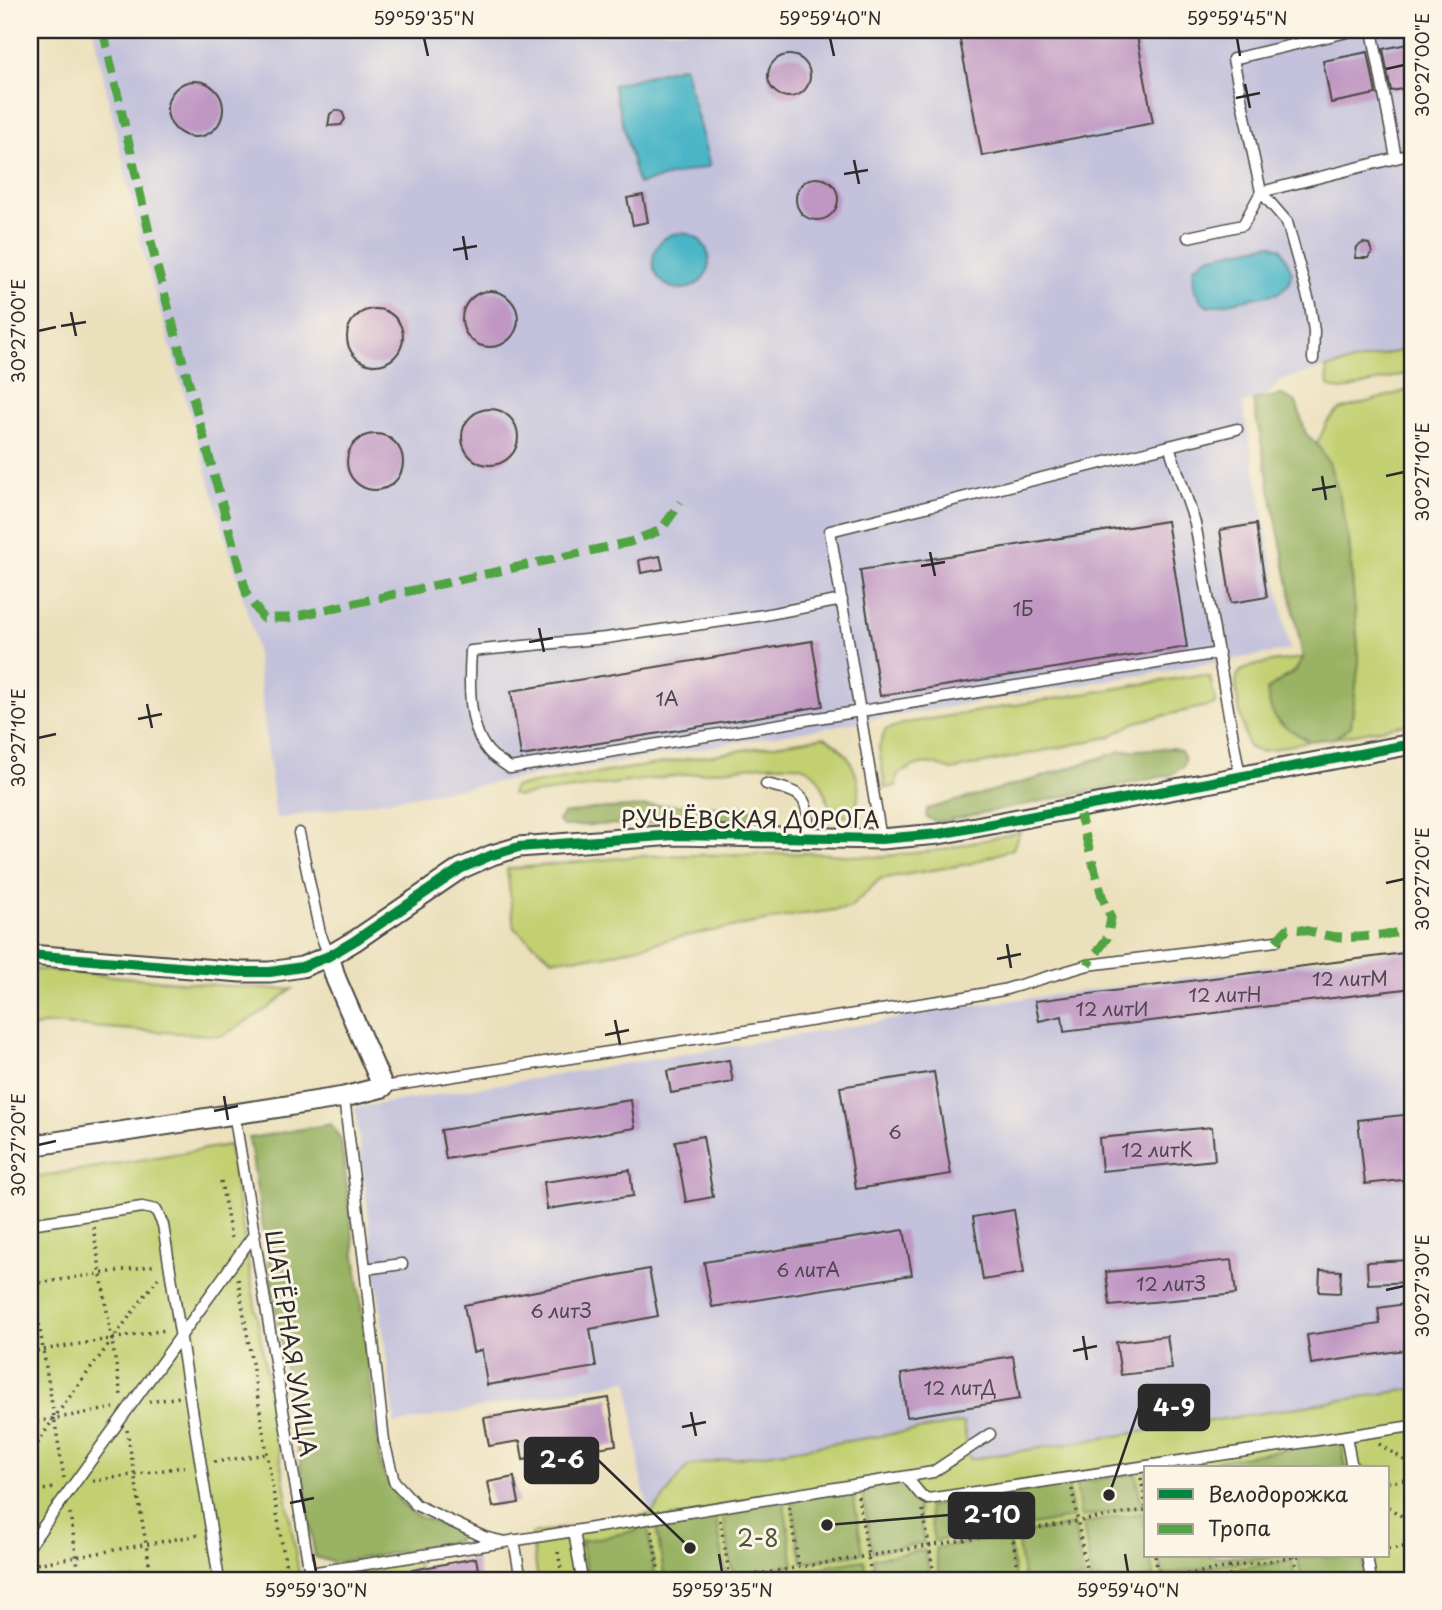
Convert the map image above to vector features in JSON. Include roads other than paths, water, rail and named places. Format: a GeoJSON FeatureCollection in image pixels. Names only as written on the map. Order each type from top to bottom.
{"type":"FeatureCollection","features":[{"type":"Feature","properties":{"kind":"street","name":"РУЧЬЁВСКАЯ ДОРОГА"},"geometry":{"type":"LineString","coordinates":[[30,955],[270,972],[302,967],[329,956],[460,869],[519,847],[674,835],[881,839],[939,834],[1412,744]]}},
{"type":"Feature","properties":{"kind":"street"},"geometry":{"type":"LineString","coordinates":[[30,1146],[344,1097],[383,1087],[336,979],[329,956]]}},
{"type":"Feature","properties":{"kind":"lane"},"geometry":{"type":"LineString","coordinates":[[1314,359],[1310,305],[1287,222],[1261,192],[1233,59],[1356,30]]}},
{"type":"Feature","properties":{"kind":"lane"},"geometry":{"type":"LineString","coordinates":[[1372,30],[1396,158]]}},
{"type":"Feature","properties":{"kind":"lane"},"geometry":{"type":"LineString","coordinates":[[1188,237],[1243,225],[1261,192],[1412,154]]}},
{"type":"Feature","properties":{"kind":"lane"},"geometry":{"type":"LineString","coordinates":[[881,839],[830,531],[1237,429]]}},
{"type":"Feature","properties":{"kind":"lane"},"geometry":{"type":"LineString","coordinates":[[1170,446],[1195,523],[1240,778]]}},
{"type":"Feature","properties":{"kind":"lane"},"geometry":{"type":"LineString","coordinates":[[842,600],[764,615],[606,638],[471,651],[469,678],[481,740],[492,755],[510,768],[1219,653]]}},
{"type":"Feature","properties":{"kind":"lane"},"geometry":{"type":"LineString","coordinates":[[766,785],[796,792],[804,800],[808,813],[809,837]]}},
{"type":"Feature","properties":{"kind":"lane"},"geometry":{"type":"LineString","coordinates":[[299,833],[320,933],[329,956]]}},
{"type":"Feature","properties":{"kind":"lane"},"geometry":{"type":"LineString","coordinates":[[383,1087],[965,997],[1003,990],[1088,965],[1276,941]]}},
{"type":"Feature","properties":{"kind":"lane"},"geometry":{"type":"LineString","coordinates":[[344,1097],[384,1441],[394,1481],[416,1505],[484,1536],[510,1541]]}},
{"type":"Feature","properties":{"kind":"lane","name":"ШАТЁРНАЯ УЛИЦА"},"geometry":{"type":"LineString","coordinates":[[234,1113],[311,1577]]}},
{"type":"Feature","properties":{"kind":"lane"},"geometry":{"type":"LineString","coordinates":[[30,1224],[142,1207],[156,1210],[163,1225],[219,1580]]}},
{"type":"Feature","properties":{"kind":"lane"},"geometry":{"type":"LineString","coordinates":[[30,1545],[180,1331],[255,1233]]}},
{"type":"Feature","properties":{"kind":"lane"},"geometry":{"type":"LineString","coordinates":[[365,1269],[402,1264]]}},
{"type":"Feature","properties":{"kind":"lane"},"geometry":{"type":"LineString","coordinates":[[1147,1466],[1412,1426]]}},
{"type":"Feature","properties":{"kind":"lane"},"geometry":{"type":"LineString","coordinates":[[311,1577],[510,1541],[933,1472],[990,1434]]}},
{"type":"Feature","properties":{"kind":"lane"},"geometry":{"type":"LineString","coordinates":[[1346,1436],[1352,1466]]}},
{"type":"Feature","properties":{"kind":"lane"},"geometry":{"type":"LineString","coordinates":[[906,1477],[921,1495],[928,1499],[1144,1466]]}},
{"type":"Feature","properties":{"kind":"lane"},"geometry":{"type":"LineString","coordinates":[[574,1531],[582,1580]]}},
{"type":"Feature","properties":{"kind":"lane"},"geometry":{"type":"LineString","coordinates":[[510,1541],[521,1580]]}},
{"type":"Feature","properties":{"kind":"lane"},"geometry":{"type":"LineString","coordinates":[[1367,1558],[1371,1580]]}},
{"type":"Feature","properties":{"kind":"water"},"geometry":{"type":"Polygon","coordinates":[[[684,66],[710,166],[638,184],[613,85],[684,66]]]}},
{"type":"Feature","properties":{"kind":"water"},"geometry":{"type":"Polygon","coordinates":[[[675,233],[687,233],[701,241],[709,255],[707,272],[701,281],[687,289],[675,289],[658,277],[653,267],[653,255],[665,238],[675,233]]]}},
{"type":"Feature","properties":{"kind":"water"},"geometry":{"type":"Polygon","coordinates":[[[1270,244],[1281,248],[1292,272],[1288,285],[1278,293],[1208,307],[1197,294],[1193,279],[1194,267],[1208,257],[1270,244]]]}},
{"type":"Feature","properties":{"kind":"place","name":"4-9"},"geometry":{"type":"Point","coordinates":[1109,1495]}},
{"type":"Feature","properties":{"kind":"place","name":"2-10"},"geometry":{"type":"Point","coordinates":[827,1525]}},
{"type":"Feature","properties":{"kind":"place","name":"2-6"},"geometry":{"type":"Point","coordinates":[690,1548]}},
{"type":"Feature","properties":{"kind":"park label","name":"2-8"},"geometry":{"type":"Point","coordinates":[758,1537]}}]}
